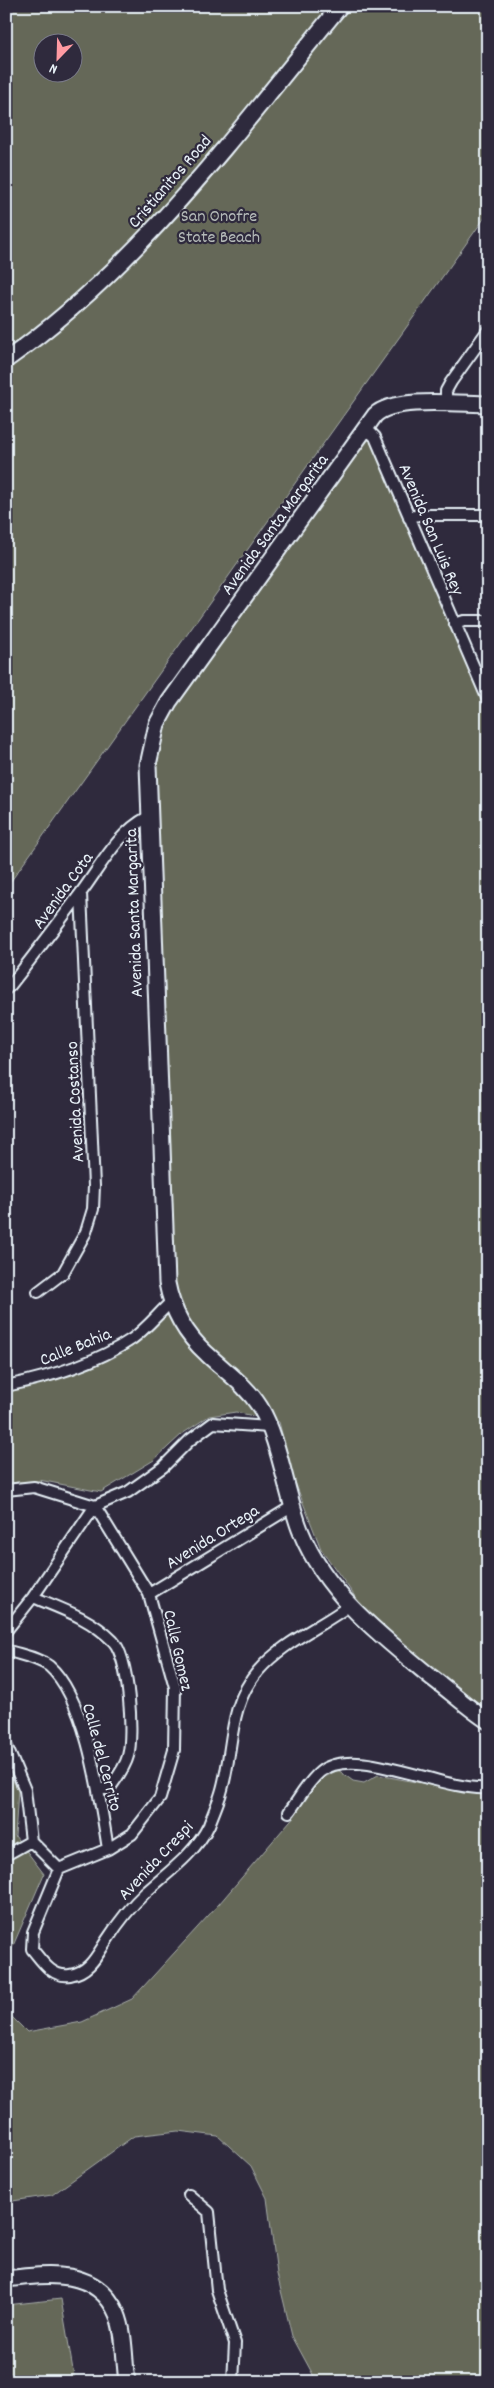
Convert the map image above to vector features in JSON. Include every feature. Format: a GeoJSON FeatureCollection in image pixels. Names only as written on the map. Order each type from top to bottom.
{"type":"FeatureCollection","features":[{"type":"Feature","properties":{"kind":"street","name":"Cristianitos Road"},"geometry":{"type":"LineString","coordinates":[[6,360],[48,328],[109,275],[181,200],[340,6]]}},
{"type":"Feature","properties":{"kind":"street"},"geometry":{"type":"LineString","coordinates":[[446,404],[446,391],[451,382],[488,330]]}},
{"type":"Feature","properties":{"kind":"street","name":"Avenida Santa Margarita"},"geometry":{"type":"LineString","coordinates":[[488,404],[388,407],[378,412],[169,702],[157,724],[150,746],[148,765],[148,817],[166,1273],[170,1302],[186,1330],[206,1353],[246,1387],[261,1408],[269,1427],[302,1533],[318,1565],[350,1606],[391,1644],[488,1721]]}},
{"type":"Feature","properties":{"kind":"street","name":"Avenida San Luis Rey"},"geometry":{"type":"LineString","coordinates":[[366,428],[375,437],[488,700]]}},
{"type":"Feature","properties":{"kind":"street"},"geometry":{"type":"LineString","coordinates":[[409,518],[418,515],[488,515]]}},
{"type":"Feature","properties":{"kind":"street"},"geometry":{"type":"LineString","coordinates":[[454,624],[464,621],[488,621]]}},
{"type":"Feature","properties":{"kind":"street","name":"Avenida Cota"},"geometry":{"type":"LineString","coordinates":[[6,988],[10,986],[81,893],[118,840],[134,824],[148,817]]}},
{"type":"Feature","properties":{"kind":"street","name":"Avenida Costanso"},"geometry":{"type":"LineString","coordinates":[[38,1292],[63,1273],[86,1232],[93,1209],[94,1186],[81,893]]}},
{"type":"Feature","properties":{"kind":"street","name":"Calle Bahia"},"geometry":{"type":"LineString","coordinates":[[6,1386],[33,1380],[98,1358],[133,1338],[170,1302]]}},
{"type":"Feature","properties":{"kind":"street"},"geometry":{"type":"LineString","coordinates":[[6,1631],[33,1597],[95,1506],[128,1492],[164,1468],[190,1440],[213,1423],[269,1427]]}},
{"type":"Feature","properties":{"kind":"street"},"geometry":{"type":"LineString","coordinates":[[6,1490],[34,1487],[95,1506]]}},
{"type":"Feature","properties":{"kind":"street","name":"Calle Gomez"},"geometry":{"type":"LineString","coordinates":[[59,1869],[108,1849],[132,1834],[160,1798],[174,1750],[175,1687],[150,1594],[95,1506]]}},
{"type":"Feature","properties":{"kind":"street","name":"Avenida Ortega"},"geometry":{"type":"LineString","coordinates":[[150,1594],[293,1506]]}},
{"type":"Feature","properties":{"kind":"street"},"geometry":{"type":"LineString","coordinates":[[33,1597],[84,1618],[114,1642],[123,1662],[129,1692],[128,1756],[109,1789],[98,1789]]}},
{"type":"Feature","properties":{"kind":"street","name":"Avenida Crespi"},"geometry":{"type":"LineString","coordinates":[[59,1869],[33,1932],[32,1949],[47,1968],[59,1974],[69,1976],[88,1968],[118,1923],[144,1894],[168,1874],[186,1855],[208,1827],[221,1792],[231,1728],[242,1698],[258,1672],[291,1642],[350,1606]]}},
{"type":"Feature","properties":{"kind":"street","name":"Calle del Cerrito"},"geometry":{"type":"LineString","coordinates":[[6,1650],[26,1655],[49,1666],[66,1689],[78,1713],[98,1789],[108,1849]]}},
{"type":"Feature","properties":{"kind":"street"},"geometry":{"type":"LineString","coordinates":[[6,1745],[25,1790],[31,1841],[59,1869]]}},
{"type":"Feature","properties":{"kind":"street"},"geometry":{"type":"LineString","coordinates":[[289,1812],[321,1771],[341,1762],[362,1763],[466,1787],[488,1788]]}},
{"type":"Feature","properties":{"kind":"street"},"geometry":{"type":"LineString","coordinates":[[6,1855],[31,1841]]}},
{"type":"Feature","properties":{"kind":"street"},"geometry":{"type":"LineString","coordinates":[[189,2195],[209,2212],[217,2290],[235,2343],[233,2382]]}},
{"type":"Feature","properties":{"kind":"street"},"geometry":{"type":"LineString","coordinates":[[6,2280],[45,2274],[62,2275],[86,2281],[101,2292],[117,2314],[127,2382]]}},
{"type":"Feature","properties":{"kind":"green space","name":"San Onofre State Beach"},"geometry":{"type":"Polygon","coordinates":[[[6,6],[488,6],[488,213],[6,888],[6,6]]]}},
{"type":"Feature","properties":{"kind":"green space"},"geometry":{"type":"Polygon","coordinates":[[[369,434],[488,710],[488,1710],[420,1658],[361,1605],[321,1549],[293,1477],[279,1422],[236,1412],[209,1416],[182,1434],[154,1460],[101,1492],[39,1480],[34,1484],[18,1482],[6,1484],[6,1390],[74,1372],[132,1347],[176,1297],[159,939],[155,753],[169,713],[369,434]]]}},
{"type":"Feature","properties":{"kind":"green space"},"geometry":{"type":"Polygon","coordinates":[[[6,1766],[18,1791],[15,1836],[44,1874],[6,1962],[6,1766]]]}},
{"type":"Feature","properties":{"kind":"green space"},"geometry":{"type":"Polygon","coordinates":[[[338,1770],[353,1781],[364,1783],[378,1775],[480,1794],[488,1793],[488,2382],[317,2382],[292,2336],[277,2274],[267,2198],[251,2166],[218,2136],[178,2131],[134,2136],[52,2195],[6,2202],[6,2011],[27,2032],[82,2022],[132,1999],[219,1904],[296,1814],[314,1783],[338,1770]]]}},
{"type":"Feature","properties":{"kind":"green space"},"geometry":{"type":"Polygon","coordinates":[[[61,2299],[75,2382],[6,2382],[6,2305],[61,2299]]]}}]}
